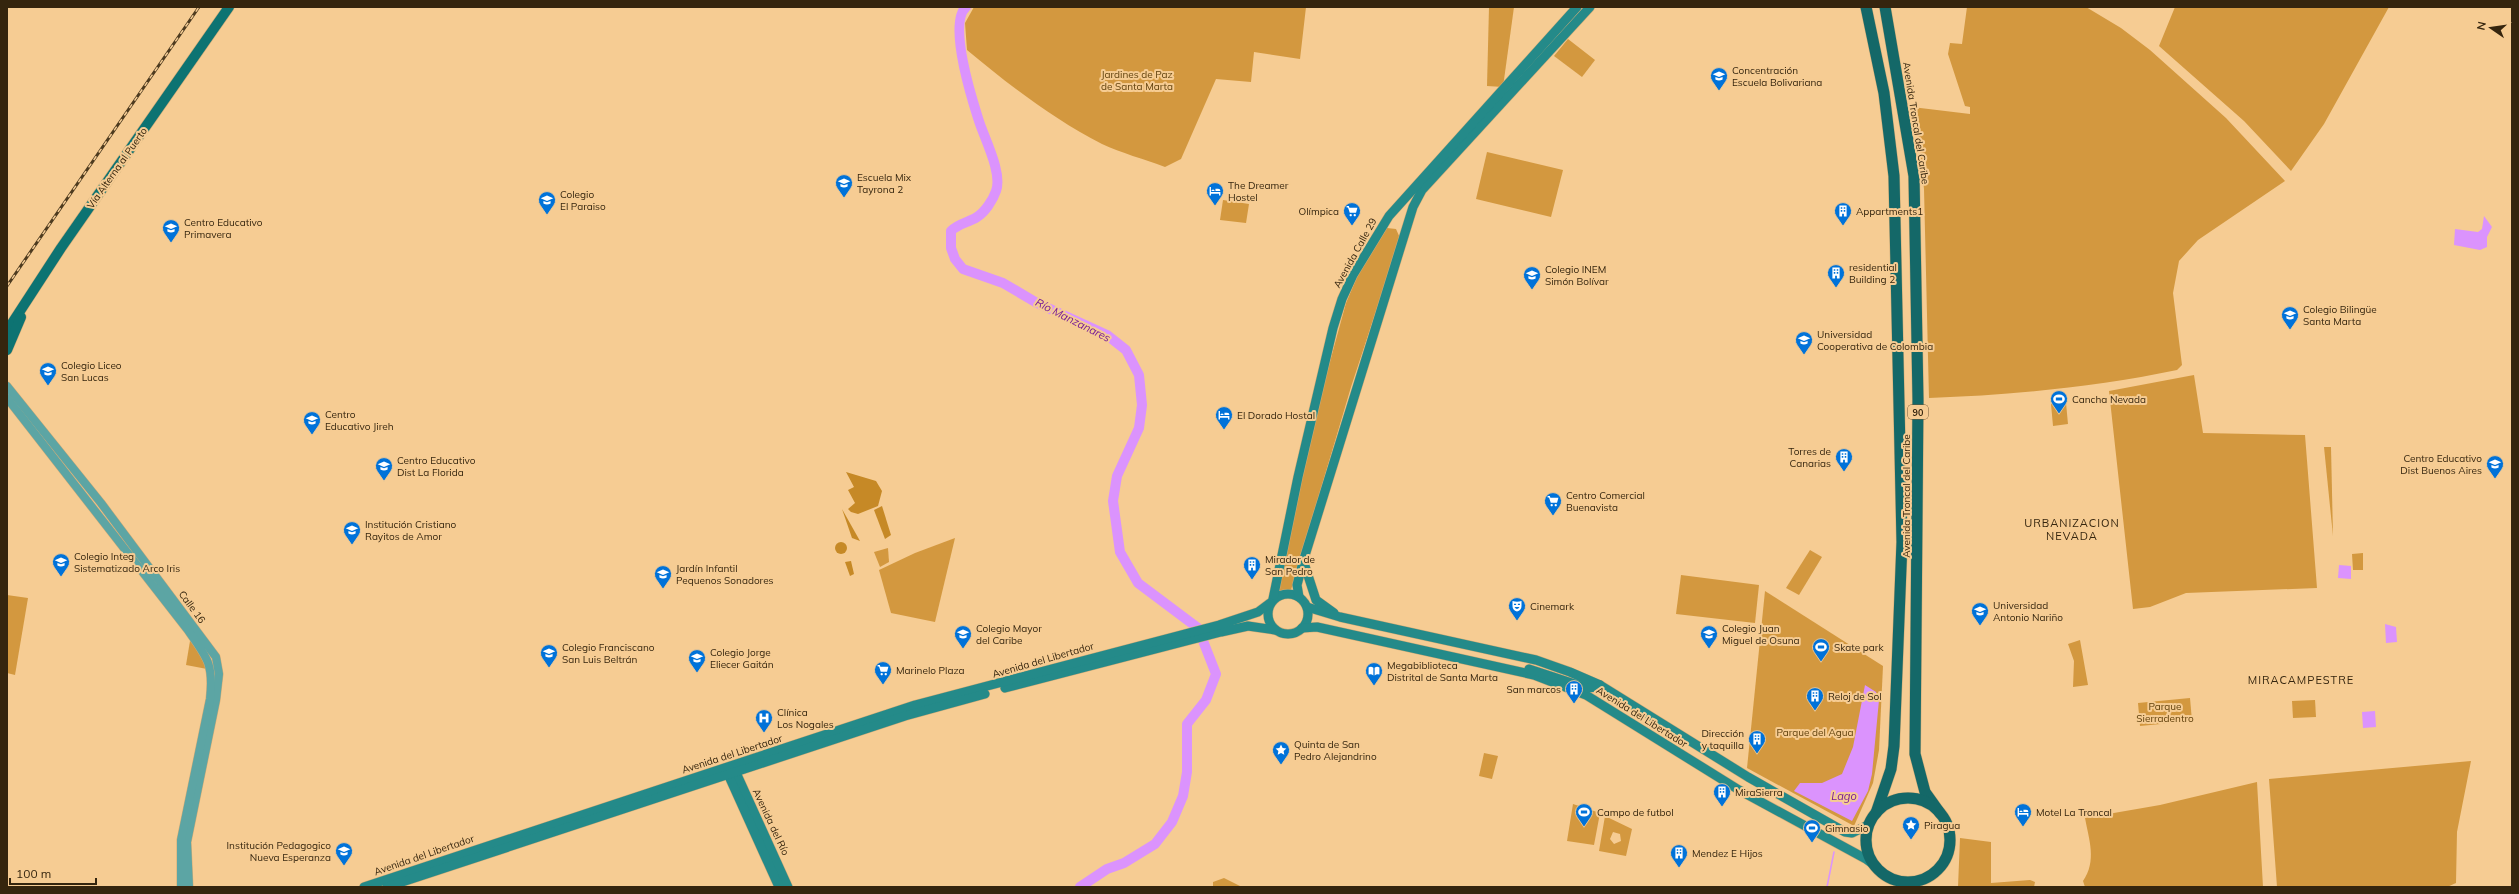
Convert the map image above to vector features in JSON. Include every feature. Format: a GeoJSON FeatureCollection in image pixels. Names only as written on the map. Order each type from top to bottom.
{"type":"FeatureCollection","features":[{"type":"Feature","properties":{"kind":"highway","name":"Avenida Troncal del Caribe"},"geometry":{"type":"LineString","coordinates":[[1866,7],[1884,93],[1894,176],[1902,542],[1894,746],[1891,769],[1876,813]]}},
{"type":"Feature","properties":{"kind":"highway","name":"Avenida Troncal del Caribe"},"geometry":{"type":"LineString","coordinates":[[1885,7],[1914,176],[1918,400],[1915,754],[1925,792],[1940,813]]}},
{"type":"Feature","properties":{"kind":"highway"},"geometry":{"type":"LineString","coordinates":[[1891,887],[1867,846],[1870,824],[1876,813],[1891,802],[1908,798],[1926,802],[1940,813],[1948,827],[1949,846],[1943,863],[1927,877],[1920,887]]}},
{"type":"Feature","properties":{"kind":"highway"},"geometry":{"type":"LineString","coordinates":[[1880,870],[1904,881],[1927,877]]}},
{"type":"Feature","properties":{"kind":"main road","name":"Vía Alterna al Puerto"},"geometry":{"type":"LineString","coordinates":[[7,331],[229,7]]}},
{"type":"Feature","properties":{"kind":"main road","name":"Avenida Calle 29"},"geometry":{"type":"LineString","coordinates":[[1272,601],[1298,477],[1333,328],[1342,299],[1353,275],[1388,216],[1577,7]]}},
{"type":"Feature","properties":{"kind":"main road"},"geometry":{"type":"LineString","coordinates":[[1299,597],[1286,593],[1272,601],[1267,615],[1275,630],[1290,634],[1302,628],[1308,618],[1307,607],[1299,597],[1297,585],[1413,207],[1422,190],[1590,7]]}},
{"type":"Feature","properties":{"kind":"main road"},"geometry":{"type":"LineString","coordinates":[[7,320],[27,301]]}},
{"type":"Feature","properties":{"kind":"main road"},"geometry":{"type":"LineString","coordinates":[[7,350],[27,301]]}},
{"type":"Feature","properties":{"kind":"main road"},"geometry":{"type":"LineString","coordinates":[[1303,562],[1316,600],[1340,617]]}},
{"type":"Feature","properties":{"kind":"main road","name":"Avenida del Libertador"},"geometry":{"type":"LineString","coordinates":[[1220,629],[1252,614],[1272,601]]}},
{"type":"Feature","properties":{"kind":"main road","name":"Avenida del Libertador"},"geometry":{"type":"LineString","coordinates":[[1307,607],[1340,617],[1536,660],[1600,685],[1748,777],[1844,832],[1852,833],[1860,831],[1870,824]]}},
{"type":"Feature","properties":{"kind":"main road","name":"Avenida del Libertador"},"geometry":{"type":"LineString","coordinates":[[387,887],[731,771],[915,705],[1220,629],[1248,626],[1275,630]]}},
{"type":"Feature","properties":{"kind":"main road","name":"Avenida del Libertador"},"geometry":{"type":"LineString","coordinates":[[1302,628],[1317,627],[1534,675],[1596,700],[1739,790],[1866,859],[1880,870]]}},
{"type":"Feature","properties":{"kind":"main road"},"geometry":{"type":"LineString","coordinates":[[1506,669],[1529,669],[1587,688],[1598,687],[1600,685]]}},
{"type":"Feature","properties":{"kind":"main road","name":"Avenida del Libertador"},"geometry":{"type":"LineString","coordinates":[[364,887],[492,843],[731,771]]}},
{"type":"Feature","properties":{"kind":"main road","name":"Avenida del Río"},"geometry":{"type":"LineString","coordinates":[[731,771],[779,887]]}},
{"type":"Feature","properties":{"kind":"main road","name":"Avenida del Río"},"geometry":{"type":"LineString","coordinates":[[731,771],[788,887]]}},
{"type":"Feature","properties":{"kind":"street","name":"Calle 16"},"geometry":{"type":"LineString","coordinates":[[7,386],[101,503],[216,657],[219,674],[216,700],[187,842],[189,887]]}},
{"type":"Feature","properties":{"kind":"street","name":"Calle 16"},"geometry":{"type":"LineString","coordinates":[[7,398],[187,629],[209,661],[212,678],[210,699],[181,840],[181,887]]}},
{"type":"Feature","properties":{"kind":"green space","name":"Jardines de Paz de Santa Marta"},"geometry":{"type":"Polygon","coordinates":[[[974,7],[1306,7],[1300,59],[1254,52],[1251,82],[1216,79],[1181,159],[1165,167],[1102,144],[1066,124],[1032,101],[967,50],[965,23],[974,7]]]}},
{"type":"Feature","properties":{"kind":"green space"},"geometry":{"type":"Polygon","coordinates":[[[1489,7],[1514,7],[1503,87],[1487,86],[1489,7]]]}},
{"type":"Feature","properties":{"kind":"green space"},"geometry":{"type":"Polygon","coordinates":[[[1967,7],[2086,7],[2121,28],[2150,50],[2226,118],[2285,181],[2198,240],[2179,261],[2173,293],[2182,365],[2177,370],[2085,386],[1991,395],[1929,398],[1924,189],[1918,132],[1912,107],[1970,114],[1970,107],[1965,106],[1948,54],[1950,43],[1962,44],[1967,7]]]}},
{"type":"Feature","properties":{"kind":"green space"},"geometry":{"type":"Polygon","coordinates":[[[2175,7],[2389,7],[2324,124],[2291,171],[2244,121],[2159,46],[2175,7]]]}},
{"type":"Feature","properties":{"kind":"green space"},"geometry":{"type":"Polygon","coordinates":[[[1568,39],[1595,60],[1582,77],[1554,56],[1568,39]]]}},
{"type":"Feature","properties":{"kind":"green space"},"geometry":{"type":"Polygon","coordinates":[[[1487,152],[1563,170],[1551,217],[1476,199],[1487,152]]]}},
{"type":"Feature","properties":{"kind":"green space"},"geometry":{"type":"Polygon","coordinates":[[[1223,200],[1249,204],[1246,223],[1220,220],[1223,200]]]}},
{"type":"Feature","properties":{"kind":"green space"},"geometry":{"type":"Polygon","coordinates":[[[1387,228],[1396,229],[1400,238],[1351,387],[1291,590],[1275,592],[1323,387],[1346,303],[1362,265],[1383,231],[1387,228]]]}},
{"type":"Feature","properties":{"kind":"green space"},"geometry":{"type":"Polygon","coordinates":[[[2194,375],[2203,433],[2305,435],[2317,588],[2186,593],[2150,607],[2133,609],[2109,391],[2194,375]]]}},
{"type":"Feature","properties":{"kind":"green space","name":"Cancha Nevada"},"geometry":{"type":"Polygon","coordinates":[[[2066,403],[2068,424],[2053,426],[2051,404],[2066,403]]]}},
{"type":"Feature","properties":{"kind":"green space"},"geometry":{"type":"Polygon","coordinates":[[[2324,447],[2331,447],[2333,536],[2324,447]]]}},
{"type":"Feature","properties":{"kind":"green space"},"geometry":{"type":"Polygon","coordinates":[[[955,538],[935,622],[891,613],[879,570],[915,553],[955,538]]]}},
{"type":"Feature","properties":{"kind":"green space"},"geometry":{"type":"Polygon","coordinates":[[[888,548],[889,562],[880,567],[874,552],[888,548]]]}},
{"type":"Feature","properties":{"kind":"green space"},"geometry":{"type":"Polygon","coordinates":[[[1810,550],[1822,557],[1799,595],[1786,588],[1810,550]]]}},
{"type":"Feature","properties":{"kind":"green space"},"geometry":{"type":"Polygon","coordinates":[[[2363,553],[2363,570],[2353,570],[2352,554],[2363,553]]]}},
{"type":"Feature","properties":{"kind":"green space"},"geometry":{"type":"Polygon","coordinates":[[[1681,575],[1759,585],[1755,623],[1676,614],[1681,575]]]}},
{"type":"Feature","properties":{"kind":"green space","name":"Parque del Agua"},"geometry":{"type":"Polygon","coordinates":[[[1765,591],[1883,666],[1879,750],[1873,783],[1854,826],[1747,768],[1765,591]]]}},
{"type":"Feature","properties":{"kind":"green space"},"geometry":{"type":"Polygon","coordinates":[[[7,595],[28,598],[15,675],[7,673],[7,595]]]}},
{"type":"Feature","properties":{"kind":"green space"},"geometry":{"type":"Polygon","coordinates":[[[2080,640],[2088,685],[2073,687],[2074,661],[2068,644],[2080,640]]]}},
{"type":"Feature","properties":{"kind":"green space"},"geometry":{"type":"Polygon","coordinates":[[[190,641],[194,642],[207,669],[186,665],[190,641]]]}},
{"type":"Feature","properties":{"kind":"green space","name":"Parque Sierradentro"},"geometry":{"type":"Polygon","coordinates":[[[2190,698],[2192,721],[2140,726],[2138,703],[2190,698]]]}},
{"type":"Feature","properties":{"kind":"green space"},"geometry":{"type":"Polygon","coordinates":[[[2315,700],[2316,717],[2293,718],[2292,701],[2315,700]]]}},
{"type":"Feature","properties":{"kind":"green space"},"geometry":{"type":"Polygon","coordinates":[[[1484,753],[1498,756],[1492,779],[1479,776],[1484,753]]]}},
{"type":"Feature","properties":{"kind":"green space"},"geometry":{"type":"Polygon","coordinates":[[[2471,761],[2457,832],[2456,883],[2447,887],[2277,887],[2269,779],[2471,761]]]}},
{"type":"Feature","properties":{"kind":"green space"},"geometry":{"type":"Polygon","coordinates":[[[2257,782],[2263,887],[2085,887],[2083,881],[2090,866],[2091,850],[2085,818],[2160,805],[2257,782]]]}},
{"type":"Feature","properties":{"kind":"green space","name":"Campo de futbol"},"geometry":{"type":"Polygon","coordinates":[[[1573,804],[1600,813],[1594,845],[1567,841],[1573,804]]]}},
{"type":"Feature","properties":{"kind":"green space"},"geometry":{"type":"Polygon","coordinates":[[[1605,816],[1632,829],[1626,856],[1599,851],[1605,816]],[[1613,832],[1610,839],[1614,844],[1621,841],[1620,834],[1613,832]]]}},
{"type":"Feature","properties":{"kind":"green space"},"geometry":{"type":"Polygon","coordinates":[[[1960,838],[1991,842],[1991,883],[2030,880],[2035,882],[2034,887],[1958,887],[1960,838]]]}},
{"type":"Feature","properties":{"kind":"green space"},"geometry":{"type":"Polygon","coordinates":[[[1224,878],[1242,887],[1213,887],[1213,882],[1224,878]]]}},
{"type":"Feature","properties":{"kind":"shaded area"},"geometry":{"type":"Polygon","coordinates":[[[846,472],[876,481],[882,491],[878,506],[858,514],[851,512],[848,509],[855,503],[848,490],[854,487],[846,472]]]}},
{"type":"Feature","properties":{"kind":"shaded area"},"geometry":{"type":"Polygon","coordinates":[[[882,506],[891,535],[885,539],[874,510],[882,506]]]}},
{"type":"Feature","properties":{"kind":"shaded area"},"geometry":{"type":"Polygon","coordinates":[[[842,509],[860,541],[852,538],[842,509]]]}},
{"type":"Feature","properties":{"kind":"shaded area"},"geometry":{"type":"Polygon","coordinates":[[[839,542],[843,542],[847,548],[843,554],[839,554],[835,550],[835,546],[839,542]]]}},
{"type":"Feature","properties":{"kind":"shaded area"},"geometry":{"type":"Polygon","coordinates":[[[851,561],[854,574],[850,576],[845,562],[851,561]]]}},
{"type":"Feature","properties":{"kind":"water"},"geometry":{"type":"Polygon","coordinates":[[[2484,216],[2492,227],[2487,237],[2487,247],[2480,250],[2454,245],[2455,229],[2478,232],[2482,229],[2484,216]]]}},
{"type":"Feature","properties":{"kind":"water"},"geometry":{"type":"Polygon","coordinates":[[[2339,565],[2351,566],[2351,579],[2338,578],[2339,565]]]}},
{"type":"Feature","properties":{"kind":"water"},"geometry":{"type":"Polygon","coordinates":[[[2385,624],[2396,627],[2397,642],[2386,643],[2385,624]]]}},
{"type":"Feature","properties":{"kind":"water","name":"Lago"},"geometry":{"type":"Polygon","coordinates":[[[1865,685],[1876,692],[1879,700],[1872,774],[1868,791],[1852,821],[1794,791],[1800,783],[1822,783],[1842,774],[1853,747],[1865,685]]]}},
{"type":"Feature","properties":{"kind":"water"},"geometry":{"type":"Polygon","coordinates":[[[2375,711],[2376,727],[2363,728],[2362,712],[2375,711]]]}},
{"type":"Feature","properties":{"kind":"waterway","name":"Río Manzanares"},"geometry":{"type":"LineString","coordinates":[[966,7],[961,15],[959,28],[960,43],[966,77],[980,126],[995,164],[997,183],[993,198],[983,212],[977,217],[957,226],[951,231],[951,248],[955,259],[963,269],[1003,283],[1037,303],[1107,335],[1126,350],[1139,375],[1142,405],[1139,428],[1117,476],[1113,501],[1120,552],[1138,583],[1198,628],[1216,674],[1206,700],[1187,724],[1187,772],[1183,796],[1172,822],[1155,844],[1124,863],[1107,869],[1080,887]]}},
{"type":"Feature","properties":{"kind":"waterway"},"geometry":{"type":"LineString","coordinates":[[1827,887],[1834,852]]}},
{"type":"Feature","properties":{"kind":"railway"},"geometry":{"type":"LineString","coordinates":[[7,286],[199,7]]}},
{"type":"Feature","properties":{"kind":"place","name":"Concentración Escuela Bolivariana"},"geometry":{"type":"Point","coordinates":[1719,91]}},
{"type":"Feature","properties":{"kind":"place","name":"Escuela Mix Tayrona 2"},"geometry":{"type":"Point","coordinates":[844,198]}},
{"type":"Feature","properties":{"kind":"place","name":"The Dreamer Hostel"},"geometry":{"type":"Point","coordinates":[1215,206]}},
{"type":"Feature","properties":{"kind":"place","name":"Colegio El Paraiso"},"geometry":{"type":"Point","coordinates":[547,215]}},
{"type":"Feature","properties":{"kind":"place","name":"Olímpica"},"geometry":{"type":"Point","coordinates":[1352,226]}},
{"type":"Feature","properties":{"kind":"place","name":"Appartments1"},"geometry":{"type":"Point","coordinates":[1843,226]}},
{"type":"Feature","properties":{"kind":"place","name":"Centro Educativo Primavera"},"geometry":{"type":"Point","coordinates":[171,243]}},
{"type":"Feature","properties":{"kind":"place","name":"residential Building 2"},"geometry":{"type":"Point","coordinates":[1836,288]}},
{"type":"Feature","properties":{"kind":"place","name":"Colegio INEM Simón Bolívar"},"geometry":{"type":"Point","coordinates":[1532,290]}},
{"type":"Feature","properties":{"kind":"place","name":"Colegio Bilingüe Santa Marta"},"geometry":{"type":"Point","coordinates":[2290,330]}},
{"type":"Feature","properties":{"kind":"place","name":"Universidad Cooperativa de Colombia"},"geometry":{"type":"Point","coordinates":[1804,355]}},
{"type":"Feature","properties":{"kind":"place","name":"Colegio Liceo San Lucas"},"geometry":{"type":"Point","coordinates":[48,386]}},
{"type":"Feature","properties":{"kind":"place","name":"Cancha Nevada"},"geometry":{"type":"Point","coordinates":[2059,414]}},
{"type":"Feature","properties":{"kind":"place","name":"El Dorado Hostal"},"geometry":{"type":"Point","coordinates":[1224,430]}},
{"type":"Feature","properties":{"kind":"place","name":"Centro Educativo Jireh"},"geometry":{"type":"Point","coordinates":[312,435]}},
{"type":"Feature","properties":{"kind":"place","name":"Torres de Canarias"},"geometry":{"type":"Point","coordinates":[1844,472]}},
{"type":"Feature","properties":{"kind":"place","name":"Centro Educativo Dist Buenos Aires"},"geometry":{"type":"Point","coordinates":[2495,479]}},
{"type":"Feature","properties":{"kind":"place","name":"Centro Educativo Dist La Florida"},"geometry":{"type":"Point","coordinates":[384,481]}},
{"type":"Feature","properties":{"kind":"place","name":"Centro Comercial Buenavista"},"geometry":{"type":"Point","coordinates":[1553,516]}},
{"type":"Feature","properties":{"kind":"place","name":"Institución Cristiano Rayitos de Amor"},"geometry":{"type":"Point","coordinates":[352,545]}},
{"type":"Feature","properties":{"kind":"place","name":"Colegio Integ Sistematizado Arco Iris"},"geometry":{"type":"Point","coordinates":[61,577]}},
{"type":"Feature","properties":{"kind":"place","name":"Mirador de San Pedro"},"geometry":{"type":"Point","coordinates":[1252,580]}},
{"type":"Feature","properties":{"kind":"place","name":"Jardín Infantil Pequenos Sonadores"},"geometry":{"type":"Point","coordinates":[663,589]}},
{"type":"Feature","properties":{"kind":"place","name":"Cinemark"},"geometry":{"type":"Point","coordinates":[1517,621]}},
{"type":"Feature","properties":{"kind":"place","name":"Universidad Antonio Nariño"},"geometry":{"type":"Point","coordinates":[1980,626]}},
{"type":"Feature","properties":{"kind":"place","name":"Colegio Mayor del Caribe"},"geometry":{"type":"Point","coordinates":[963,649]}},
{"type":"Feature","properties":{"kind":"place","name":"Colegio Juan Miguel de Osuna"},"geometry":{"type":"Point","coordinates":[1709,649]}},
{"type":"Feature","properties":{"kind":"place","name":"Skate park"},"geometry":{"type":"Point","coordinates":[1821,662]}},
{"type":"Feature","properties":{"kind":"place","name":"Colegio Franciscano San Luis Beltrán"},"geometry":{"type":"Point","coordinates":[549,668]}},
{"type":"Feature","properties":{"kind":"place","name":"Colegio Jorge Eliecer Gaitán"},"geometry":{"type":"Point","coordinates":[697,673]}},
{"type":"Feature","properties":{"kind":"place","name":"Marinelo Plaza"},"geometry":{"type":"Point","coordinates":[883,685]}},
{"type":"Feature","properties":{"kind":"place","name":"Megabiblioteca Distrital de Santa Marta"},"geometry":{"type":"Point","coordinates":[1374,686]}},
{"type":"Feature","properties":{"kind":"place","name":"San marcos"},"geometry":{"type":"Point","coordinates":[1574,704]}},
{"type":"Feature","properties":{"kind":"place","name":"Reloj de Sol"},"geometry":{"type":"Point","coordinates":[1815,711]}},
{"type":"Feature","properties":{"kind":"place","name":"Clínica Los Nogales"},"geometry":{"type":"Point","coordinates":[764,733]}},
{"type":"Feature","properties":{"kind":"place","name":"Dirección y taquilla"},"geometry":{"type":"Point","coordinates":[1757,754]}},
{"type":"Feature","properties":{"kind":"place","name":"Quinta de San Pedro Alejandrino"},"geometry":{"type":"Point","coordinates":[1281,765]}},
{"type":"Feature","properties":{"kind":"place","name":"MiraSierra"},"geometry":{"type":"Point","coordinates":[1722,807]}},
{"type":"Feature","properties":{"kind":"place","name":"Campo de futbol"},"geometry":{"type":"Point","coordinates":[1584,827]}},
{"type":"Feature","properties":{"kind":"place","name":"Motel La Troncal"},"geometry":{"type":"Point","coordinates":[2023,827]}},
{"type":"Feature","properties":{"kind":"place","name":"Piragua"},"geometry":{"type":"Point","coordinates":[1911,840]}},
{"type":"Feature","properties":{"kind":"place","name":"Gimnasio"},"geometry":{"type":"Point","coordinates":[1812,843]}},
{"type":"Feature","properties":{"kind":"place","name":"Institución Pedagogico Nueva Esperanza"},"geometry":{"type":"Point","coordinates":[344,866]}},
{"type":"Feature","properties":{"kind":"place","name":"Mendez E Hijos"},"geometry":{"type":"Point","coordinates":[1679,868]}},
{"type":"Feature","properties":{"kind":"district","name":"URBANIZACION NEVADA"},"geometry":{"type":"Point","coordinates":[2072,529]}},
{"type":"Feature","properties":{"kind":"district","name":"MIRACAMPESTRE"},"geometry":{"type":"Point","coordinates":[2301,680]}}]}
